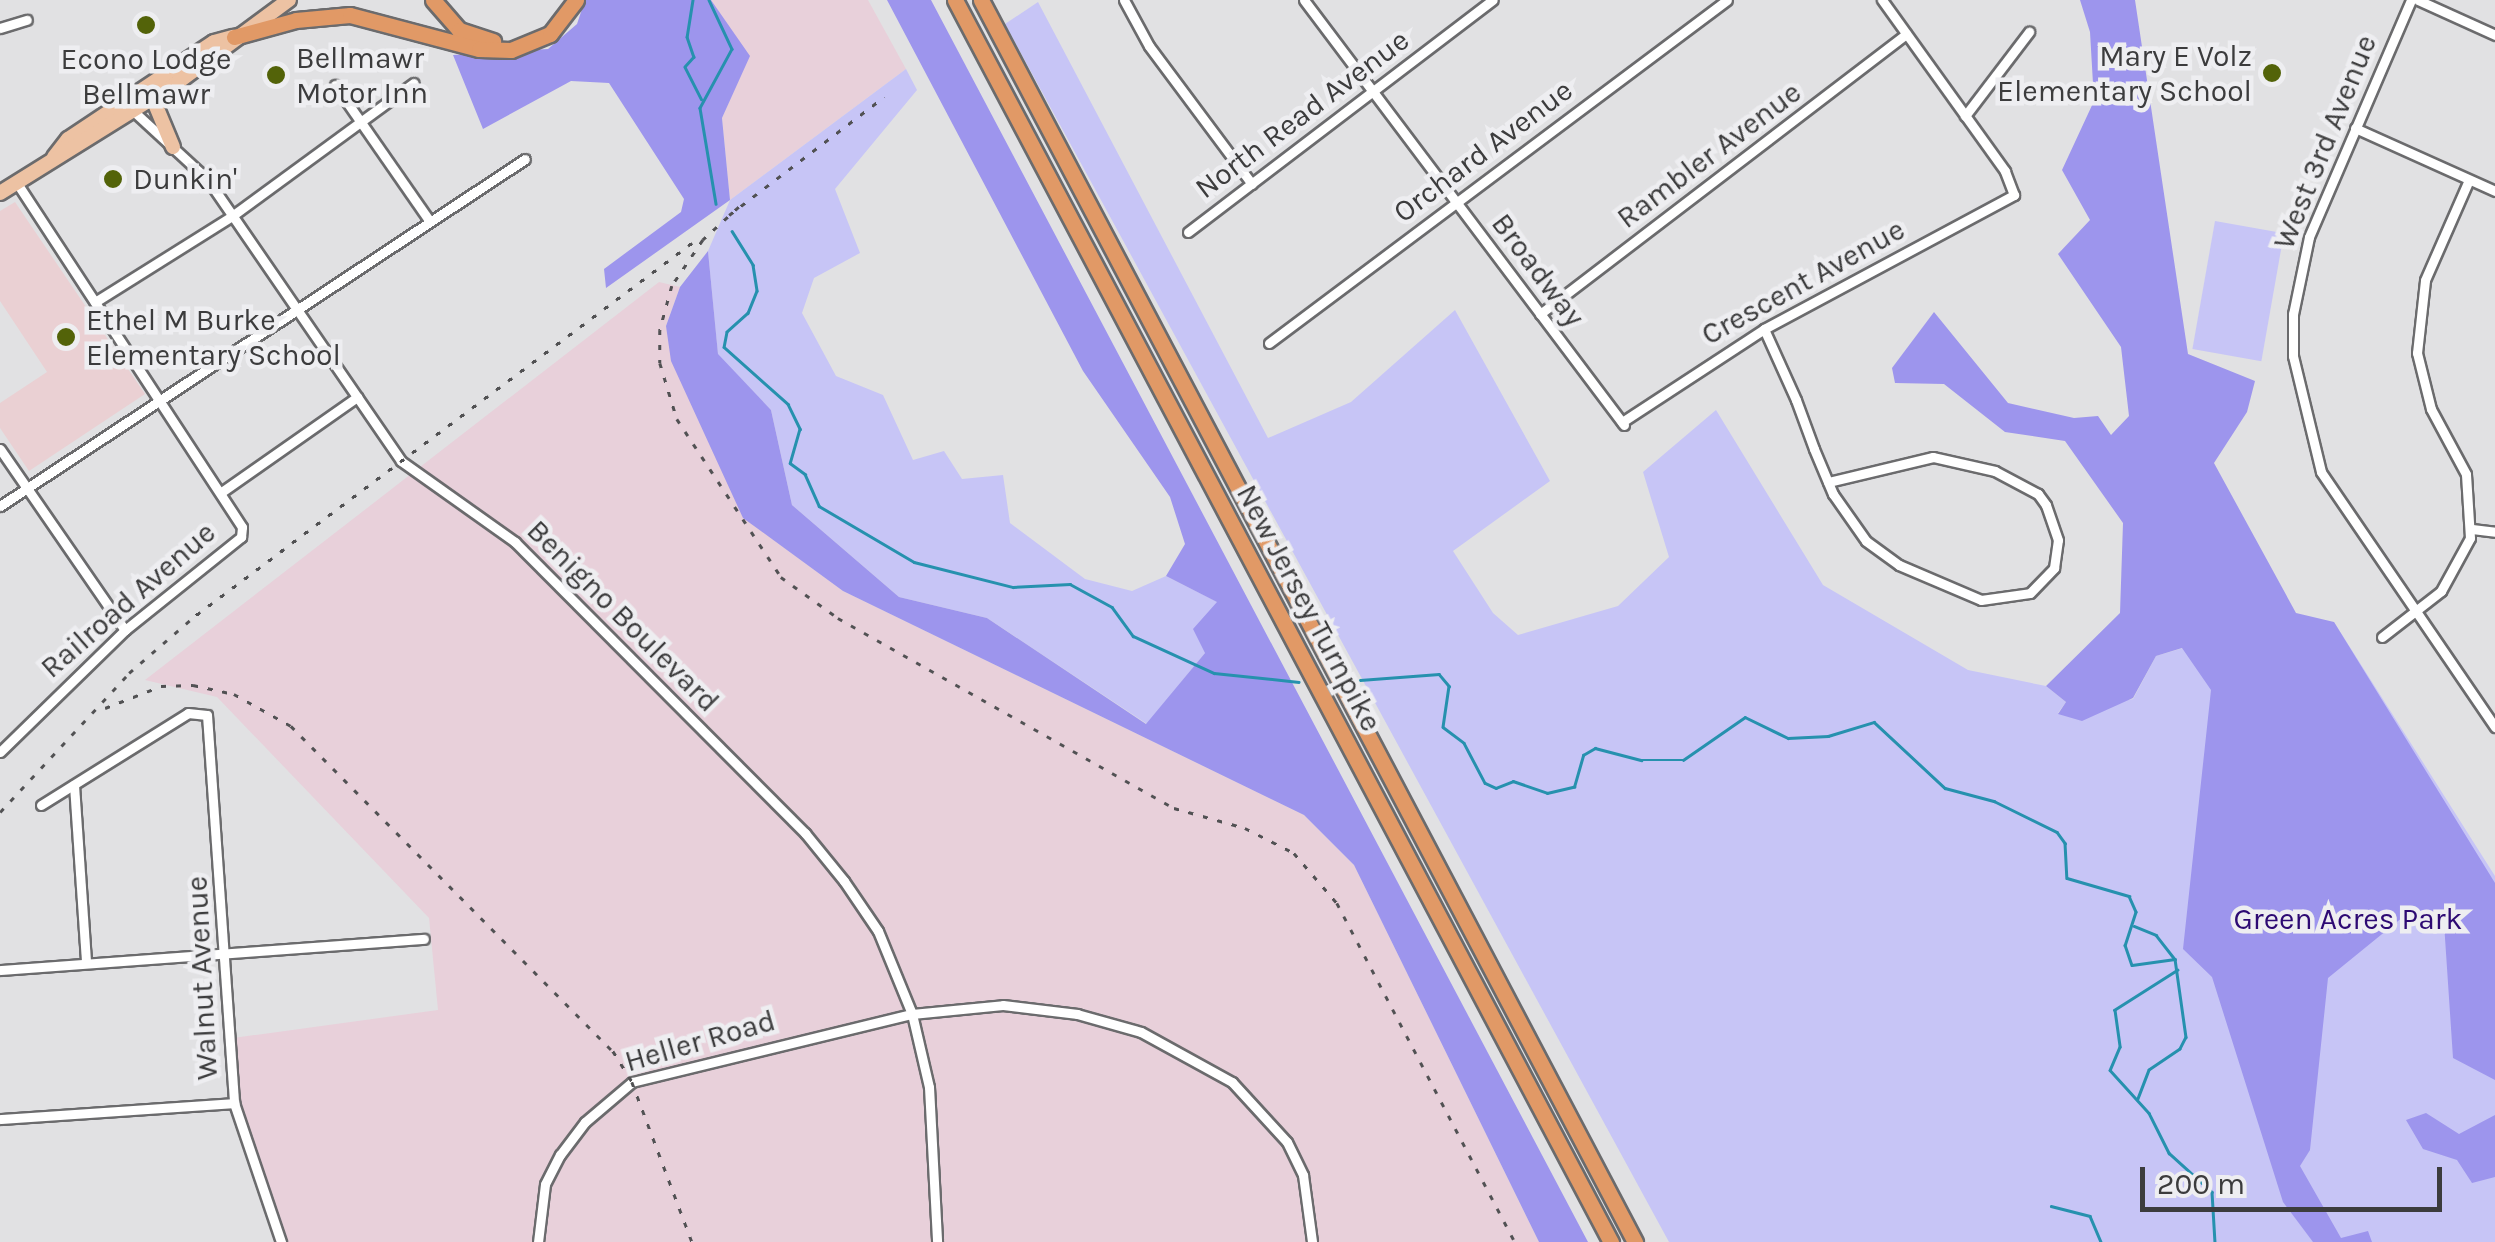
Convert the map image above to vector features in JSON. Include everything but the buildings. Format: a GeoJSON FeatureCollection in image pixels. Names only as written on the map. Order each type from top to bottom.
{"type":"FeatureCollection","features":[{"type":"Feature","properties":{"kind":"highway"},"geometry":{"type":"LineString","coordinates":[[434,0],[459,30],[502,41],[539,30],[566,0]]}},
{"type":"Feature","properties":{"kind":"highway"},"geometry":{"type":"LineString","coordinates":[[234,37],[296,20],[350,15],[479,49],[511,50],[550,34],[576,0]]}},
{"type":"Feature","properties":{"kind":"highway","name":"New Jersey Turnpike"},"geometry":{"type":"LineString","coordinates":[[982,1],[1635,1242]]}},
{"type":"Feature","properties":{"kind":"highway","name":"New Jersey Turnpike"},"geometry":{"type":"LineString","coordinates":[[959,8],[1612,1242]]}},
{"type":"Feature","properties":{"kind":"main road"},"geometry":{"type":"LineString","coordinates":[[129,106],[153,99],[288,0]]}},
{"type":"Feature","properties":{"kind":"main road"},"geometry":{"type":"LineString","coordinates":[[0,193],[129,106],[214,42],[234,37]]}},
{"type":"Feature","properties":{"kind":"main road"},"geometry":{"type":"LineString","coordinates":[[153,99],[172,147]]}},
{"type":"Feature","properties":{"kind":"street"},"geometry":{"type":"LineString","coordinates":[[1124,0],[1149,46],[1252,184]]}},
{"type":"Feature","properties":{"kind":"street","name":"Broadway"},"geometry":{"type":"LineString","coordinates":[[1304,0],[1624,424]]}},
{"type":"Feature","properties":{"kind":"street","name":"North Read Avenue"},"geometry":{"type":"LineString","coordinates":[[1188,232],[1493,0]]}},
{"type":"Feature","properties":{"kind":"street","name":"Orchard Avenue"},"geometry":{"type":"LineString","coordinates":[[1269,343],[1727,0]]}},
{"type":"Feature","properties":{"kind":"street"},"geometry":{"type":"LineString","coordinates":[[1882,0],[1965,116],[2029,32]]}},
{"type":"Feature","properties":{"kind":"street"},"geometry":{"type":"LineString","coordinates":[[2414,0],[2495,35]]}},
{"type":"Feature","properties":{"kind":"street","name":"West 3rd Avenue"},"geometry":{"type":"LineString","coordinates":[[2414,0],[2354,128],[2304,255],[2293,356],[2321,472],[2495,726]]}},
{"type":"Feature","properties":{"kind":"street"},"geometry":{"type":"LineString","coordinates":[[0,28],[27,20]]}},
{"type":"Feature","properties":{"kind":"street","name":"Rambler Avenue"},"geometry":{"type":"LineString","coordinates":[[1540,314],[1906,34]]}},
{"type":"Feature","properties":{"kind":"street"},"geometry":{"type":"LineString","coordinates":[[95,302],[232,216],[414,82]]}},
{"type":"Feature","properties":{"kind":"street"},"geometry":{"type":"LineString","coordinates":[[335,84],[429,220]]}},
{"type":"Feature","properties":{"kind":"street","name":"Benigno Boulevard"},"geometry":{"type":"LineString","coordinates":[[129,106],[199,170],[401,460],[516,542],[805,833],[878,931],[912,1014],[930,1093],[937,1242]]}},
{"type":"Feature","properties":{"kind":"street","name":"Crescent Avenue"},"geometry":{"type":"LineString","coordinates":[[1624,424],[1764,329],[2014,195],[2005,170],[1965,116]]}},
{"type":"Feature","properties":{"kind":"street"},"geometry":{"type":"LineString","coordinates":[[2354,128],[2495,191]]}},
{"type":"Feature","properties":{"kind":"street"},"geometry":{"type":"LineString","coordinates":[[0,506],[294,307],[525,159]]}},
{"type":"Feature","properties":{"kind":"street"},"geometry":{"type":"LineString","coordinates":[[2382,637],[2441,591],[2472,529],[2466,474],[2432,410],[2418,352],[2424,280],[2469,180]]}},
{"type":"Feature","properties":{"kind":"street"},"geometry":{"type":"LineString","coordinates":[[16,182],[223,491],[357,398]]}},
{"type":"Feature","properties":{"kind":"street"},"geometry":{"type":"LineString","coordinates":[[1764,329],[1828,482],[1848,521],[1899,566],[1954,592],[2010,600],[2043,582],[2058,553],[2054,522],[2032,490],[1995,471],[1933,457],[1828,482]]}},
{"type":"Feature","properties":{"kind":"street"},"geometry":{"type":"LineString","coordinates":[[0,448],[124,630]]}},
{"type":"Feature","properties":{"kind":"street","name":"Railroad Avenue"},"geometry":{"type":"LineString","coordinates":[[0,752],[124,630],[241,537],[242,527],[223,491]]}},
{"type":"Feature","properties":{"kind":"street"},"geometry":{"type":"LineString","coordinates":[[2472,529],[2495,532]]}},
{"type":"Feature","properties":{"kind":"street","name":"Walnut Avenue"},"geometry":{"type":"LineString","coordinates":[[74,785],[198,711],[207,715],[234,1103],[281,1242]]}},
{"type":"Feature","properties":{"kind":"street"},"geometry":{"type":"LineString","coordinates":[[42,805],[74,785],[86,963]]}},
{"type":"Feature","properties":{"kind":"street"},"geometry":{"type":"LineString","coordinates":[[0,970],[424,939]]}},
{"type":"Feature","properties":{"kind":"street","name":"Heller Road"},"geometry":{"type":"LineString","coordinates":[[538,1242],[545,1184],[560,1155],[585,1122],[632,1082],[912,1014],[1037,1006],[1174,1046],[1271,1118],[1303,1175],[1312,1242]]}},
{"type":"Feature","properties":{"kind":"street"},"geometry":{"type":"LineString","coordinates":[[0,1120],[234,1103]]}},
{"type":"Feature","properties":{"kind":"shaded area"},"geometry":{"type":"Polygon","coordinates":[[[711,0],[868,0],[906,69],[730,200],[722,118],[749,56],[711,0]]]}},
{"type":"Feature","properties":{"kind":"shaded area","name":"Ethel M Burke Elementary School"},"geometry":{"type":"Polygon","coordinates":[[[15,202],[145,394],[29,471],[0,428],[0,403],[47,372],[0,301],[0,211],[15,202]]]}},
{"type":"Feature","properties":{"kind":"shaded area"},"geometry":{"type":"Polygon","coordinates":[[[659,282],[680,287],[666,326],[744,518],[843,591],[1304,815],[1354,865],[1539,1242],[284,1242],[235,1116],[233,1038],[438,1010],[429,918],[217,697],[145,680],[659,282]]]}},
{"type":"Feature","properties":{"kind":"green space"},"geometry":{"type":"Polygon","coordinates":[[[585,0],[711,0],[750,56],[722,118],[730,200],[606,288],[604,269],[681,212],[684,199],[609,83],[571,81],[483,129],[453,55],[548,49],[577,24],[585,0]]]}},
{"type":"Feature","properties":{"kind":"green space"},"geometry":{"type":"Polygon","coordinates":[[[887,0],[931,0],[1588,1242],[1539,1242],[1354,865],[1304,815],[843,591],[743,518],[671,361],[666,326],[680,287],[708,251],[718,354],[771,410],[792,505],[899,597],[987,618],[1146,724],[1205,653],[1193,629],[1217,602],[1166,576],[1185,544],[1170,497],[1083,371],[887,0]]]}},
{"type":"Feature","properties":{"kind":"green space","name":"Green Acres Park"},"geometry":{"type":"Polygon","coordinates":[[[2080,0],[2135,0],[2188,354],[2255,381],[2247,412],[2214,463],[2296,613],[2334,622],[2495,883],[2495,1080],[2453,1058],[2444,923],[2403,917],[2328,978],[2310,1150],[2300,1166],[2341,1238],[2368,1231],[2372,1242],[2313,1242],[2283,1202],[2212,977],[2183,949],[2211,690],[2182,648],[2156,656],[2133,698],[2082,721],[2058,714],[2066,702],[2046,686],[2120,613],[2123,523],[2065,441],[2005,432],[1944,384],[1895,383],[1892,368],[1934,312],[2008,403],[2074,418],[2098,416],[2111,435],[2129,416],[2121,347],[2058,254],[2090,220],[2062,170],[2094,101],[2090,32],[2080,0]]]}},
{"type":"Feature","properties":{"kind":"green space","name":"Green Acres Park"},"geometry":{"type":"Polygon","coordinates":[[[1038,2],[1268,438],[1351,402],[1455,310],[1550,481],[1453,551],[1493,613],[1518,635],[1618,606],[1669,557],[1643,472],[1716,410],[1823,585],[1968,670],[2046,686],[2066,702],[2058,713],[2133,699],[2156,656],[2183,648],[2212,690],[2334,622],[2495,876],[2495,1242],[1669,1242],[1005,24],[1038,2]]]}},
{"type":"Feature","properties":{"kind":"green space"},"geometry":{"type":"Polygon","coordinates":[[[906,69],[917,90],[835,189],[860,253],[814,278],[802,313],[836,376],[883,395],[913,460],[944,451],[962,479],[1003,475],[1010,523],[1085,579],[1132,591],[1166,576],[1218,602],[1205,653],[1147,724],[987,618],[899,597],[792,505],[771,410],[718,355],[708,251],[730,200],[906,69]]]}},
{"type":"Feature","properties":{"kind":"green space"},"geometry":{"type":"Polygon","coordinates":[[[2215,221],[2284,233],[2261,361],[2192,349],[2215,221]]]}},
{"type":"Feature","properties":{"kind":"green space"},"geometry":{"type":"Polygon","coordinates":[[[2426,1113],[2459,1134],[2495,1115],[2495,1177],[2472,1183],[2457,1160],[2423,1149],[2406,1120],[2426,1113]]]}},
{"type":"Feature","properties":{"kind":"waterway"},"geometry":{"type":"LineString","coordinates":[[693,0],[687,37],[694,57],[685,67],[701,99]]}},
{"type":"Feature","properties":{"kind":"waterway"},"geometry":{"type":"LineString","coordinates":[[709,0],[732,49],[700,108],[716,204]]}},
{"type":"Feature","properties":{"kind":"waterway"},"geometry":{"type":"LineString","coordinates":[[732,231],[753,265],[757,291],[748,313],[727,332],[724,347],[788,404],[800,429],[790,463],[805,474],[819,506],[914,562],[1013,587],[1070,584],[1112,607],[1133,636],[1214,673],[1299,682]]}},
{"type":"Feature","properties":{"kind":"waterway"},"geometry":{"type":"LineString","coordinates":[[1360,680],[1439,674],[1449,686],[1443,727],[1464,743],[1485,783],[1496,788],[1513,781],[1547,793],[1574,787],[1583,755],[1595,748],[1641,760],[1683,760],[1745,717],[1788,738],[1828,736],[1874,722],[1945,788],[1994,801],[2057,832],[2065,843],[2067,878],[2129,896],[2136,912],[2125,945],[2132,965],[2175,959]]}},
{"type":"Feature","properties":{"kind":"waterway"},"geometry":{"type":"LineString","coordinates":[[2134,926],[2156,935],[2175,959],[2186,1037],[2180,1049],[2149,1070],[2138,1098]]}},
{"type":"Feature","properties":{"kind":"waterway"},"geometry":{"type":"LineString","coordinates":[[2178,970],[2115,1010],[2120,1047],[2110,1070],[2149,1113],[2169,1153],[2212,1192],[2215,1242]]}},
{"type":"Feature","properties":{"kind":"waterway"},"geometry":{"type":"LineString","coordinates":[[2051,1206],[2090,1216],[2101,1242]]}},
{"type":"Feature","properties":{"kind":"railway"},"geometry":{"type":"LineString","coordinates":[[729,215],[884,97]]}},
{"type":"Feature","properties":{"kind":"railway"},"geometry":{"type":"LineString","coordinates":[[739,207],[703,240],[672,286],[660,330],[660,363],[677,419],[781,577],[838,618],[1174,808],[1245,828],[1294,853],[1337,903],[1515,1242]]}},
{"type":"Feature","properties":{"kind":"railway"},"geometry":{"type":"LineString","coordinates":[[0,812],[129,673],[196,615],[693,242]]}},
{"type":"Feature","properties":{"kind":"railway"},"geometry":{"type":"LineString","coordinates":[[105,708],[161,686],[193,685],[234,694],[291,726],[613,1051],[632,1082],[692,1242]]}},
{"type":"Feature","properties":{"kind":"place","name":"Econo Lodge Bellmawr"},"geometry":{"type":"Point","coordinates":[146,25]}},
{"type":"Feature","properties":{"kind":"place","name":"Mary E Volz Elementary School"},"geometry":{"type":"Point","coordinates":[2272,73]}},
{"type":"Feature","properties":{"kind":"place","name":"Bellmawr Motor Inn"},"geometry":{"type":"Point","coordinates":[276,75]}},
{"type":"Feature","properties":{"kind":"place","name":"Dunkin'"},"geometry":{"type":"Point","coordinates":[113,179]}},
{"type":"Feature","properties":{"kind":"place","name":"Ethel M Burke Elementary School"},"geometry":{"type":"Point","coordinates":[66,337]}}]}
